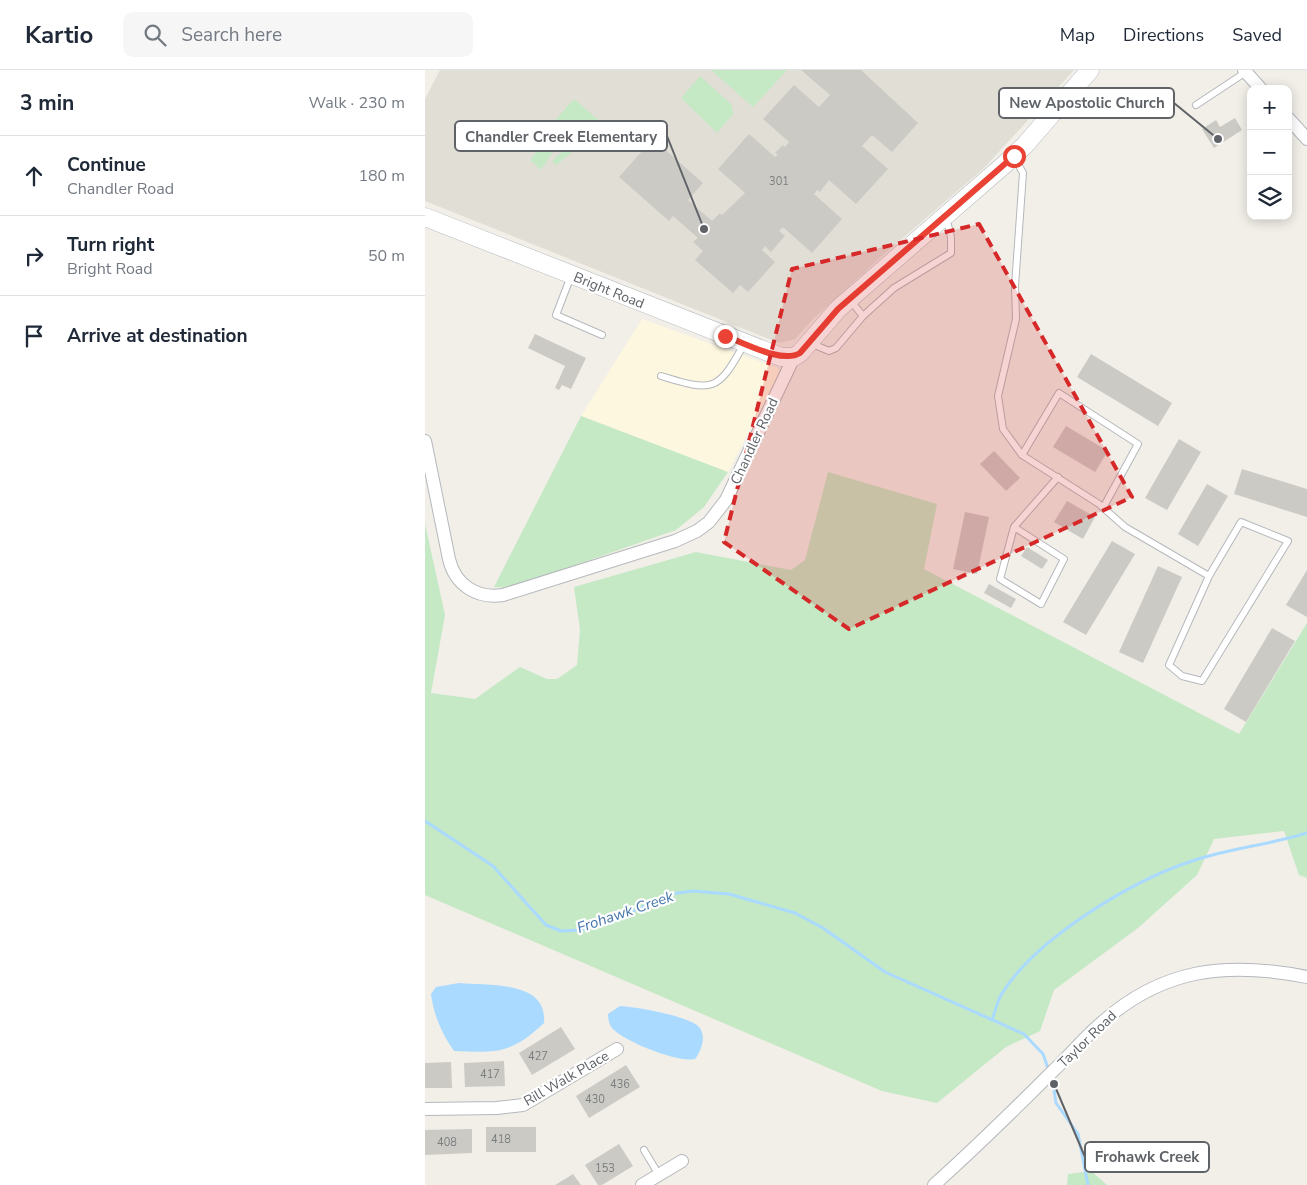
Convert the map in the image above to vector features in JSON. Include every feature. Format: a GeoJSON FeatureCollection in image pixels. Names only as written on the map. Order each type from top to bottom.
{"type":"FeatureCollection","features":[{"type":"Feature","properties":{"kind":"street","name":"Chandler Road"},"geometry":{"type":"LineString","coordinates":[[425,441],[454,574],[463,584],[476,593],[488,596],[503,595],[675,541],[697,531],[709,522],[726,500],[794,357],[800,353],[849,300],[1014,156],[1090,70]]}},
{"type":"Feature","properties":{"kind":"street"},"geometry":{"type":"LineString","coordinates":[[1245,71],[1257,85]]}},
{"type":"Feature","properties":{"kind":"street"},"geometry":{"type":"LineString","coordinates":[[1292,122],[1307,138]]}},
{"type":"Feature","properties":{"kind":"street","name":"Bright Road"},"geometry":{"type":"LineString","coordinates":[[425,217],[781,357],[794,357]]}},
{"type":"Feature","properties":{"kind":"street","name":"Taylor Road"},"geometry":{"type":"LineString","coordinates":[[934,1185],[1043,1082],[1097,1026],[1121,1007],[1167,982],[1200,972],[1236,968],[1307,977]]}},
{"type":"Feature","properties":{"kind":"street","name":"Rill Walk Place"},"geometry":{"type":"LineString","coordinates":[[425,1109],[497,1108],[523,1105],[617,1049]]}},
{"type":"Feature","properties":{"kind":"street"},"geometry":{"type":"LineString","coordinates":[[642,1185],[682,1161]]}},
{"type":"Feature","properties":{"kind":"lane"},"geometry":{"type":"LineString","coordinates":[[1196,105],[1245,71]]}},
{"type":"Feature","properties":{"kind":"lane"},"geometry":{"type":"LineString","coordinates":[[1014,156],[1023,173],[1015,286],[1016,320],[998,396],[1003,429],[1022,455],[1103,508],[1125,527],[1209,576]]}},
{"type":"Feature","properties":{"kind":"lane"},"geometry":{"type":"LineString","coordinates":[[809,342],[829,350],[836,348],[863,316],[894,288],[951,253],[951,237],[946,216]]}},
{"type":"Feature","properties":{"kind":"lane"},"geometry":{"type":"LineString","coordinates":[[571,275],[557,314],[601,335]]}},
{"type":"Feature","properties":{"kind":"lane"},"geometry":{"type":"LineString","coordinates":[[849,300],[863,316]]}},
{"type":"Feature","properties":{"kind":"lane"},"geometry":{"type":"LineString","coordinates":[[661,376],[696,387],[707,387],[725,376],[745,343]]}},
{"type":"Feature","properties":{"kind":"lane"},"geometry":{"type":"LineString","coordinates":[[1022,455],[1059,393],[1138,444],[1103,508]]}},
{"type":"Feature","properties":{"kind":"lane"},"geometry":{"type":"LineString","coordinates":[[1014,527],[1064,559],[1041,604],[1000,578],[1014,527],[1058,477]]}},
{"type":"Feature","properties":{"kind":"lane"},"geometry":{"type":"LineString","coordinates":[[1241,522],[1288,541],[1202,681],[1182,676],[1169,665],[1209,576],[1241,522]]}},
{"type":"Feature","properties":{"kind":"lane"},"geometry":{"type":"LineString","coordinates":[[644,1150],[659,1175]]}},
{"type":"Feature","properties":{"kind":"highlighted area"},"geometry":{"type":"Polygon","coordinates":[[[979,224],[1132,497],[849,629],[724,542],[792,269],[979,224]]]}},
{"type":"Feature","properties":{"kind":"shaded area"},"geometry":{"type":"Polygon","coordinates":[[[440,70],[1074,70],[984,168],[882,256],[813,319],[795,339],[779,343],[425,201],[425,99],[440,70]]]}},
{"type":"Feature","properties":{"kind":"shaded area"},"geometry":{"type":"Polygon","coordinates":[[[642,319],[778,368],[780,373],[728,472],[581,416],[642,319]]]}},
{"type":"Feature","properties":{"kind":"green space"},"geometry":{"type":"Polygon","coordinates":[[[711,70],[787,70],[753,107],[711,70]]]}},
{"type":"Feature","properties":{"kind":"green space"},"geometry":{"type":"Polygon","coordinates":[[[700,76],[732,105],[733,114],[717,133],[681,98],[700,76]]]}},
{"type":"Feature","properties":{"kind":"green space"},"geometry":{"type":"Polygon","coordinates":[[[574,99],[603,124],[601,130],[556,165],[552,161],[565,149],[562,146],[565,144],[548,128],[574,99]]]}},
{"type":"Feature","properties":{"kind":"green space"},"geometry":{"type":"Polygon","coordinates":[[[548,143],[553,144],[555,149],[541,170],[530,160],[540,147],[548,143]]]}},
{"type":"Feature","properties":{"kind":"green space"},"geometry":{"type":"Polygon","coordinates":[[[581,416],[728,472],[704,507],[676,530],[509,588],[494,587],[581,416]]]}},
{"type":"Feature","properties":{"kind":"green space"},"geometry":{"type":"Polygon","coordinates":[[[828,472],[937,504],[924,569],[1239,734],[1307,623],[1307,878],[1299,875],[1284,831],[1214,839],[1197,875],[1138,928],[1054,990],[1040,1031],[1006,1047],[937,1103],[882,1091],[425,895],[425,524],[445,615],[431,693],[475,699],[520,667],[547,679],[557,679],[577,665],[580,630],[574,587],[696,552],[791,570],[805,560],[828,472]]]}},
{"type":"Feature","properties":{"kind":"green space"},"geometry":{"type":"Polygon","coordinates":[[[1091,1171],[1107,1185],[1067,1185],[1068,1174],[1091,1171]]]}},
{"type":"Feature","properties":{"kind":"water"},"geometry":{"type":"Polygon","coordinates":[[[459,983],[500,986],[527,992],[536,999],[543,1009],[544,1023],[522,1041],[503,1049],[482,1052],[454,1051],[439,1024],[431,994],[436,987],[459,983]]]}},
{"type":"Feature","properties":{"kind":"water"},"geometry":{"type":"Polygon","coordinates":[[[620,1006],[638,1008],[685,1019],[699,1027],[703,1039],[695,1059],[665,1055],[618,1034],[611,1026],[608,1014],[620,1006]]]}},
{"type":"Feature","properties":{"kind":"building"},"geometry":{"type":"Polygon","coordinates":[[[801,70],[861,70],[918,123],[892,152],[872,135],[862,146],[888,169],[856,204],[829,180],[820,192],[817,190],[814,194],[842,219],[812,253],[783,227],[779,231],[785,236],[771,252],[765,246],[762,250],[775,262],[748,292],[740,285],[733,293],[695,260],[703,251],[693,242],[698,238],[673,216],[669,221],[619,177],[653,139],[703,183],[688,200],[712,221],[720,213],[722,215],[745,193],[718,169],[749,134],[775,157],[778,155],[775,153],[789,142],[763,119],[794,85],[819,107],[830,95],[801,70]]]}},
{"type":"Feature","properties":{"kind":"building"},"geometry":{"type":"Polygon","coordinates":[[[1235,118],[1242,130],[1214,148],[1202,129],[1216,120],[1220,127],[1235,118]]]}},
{"type":"Feature","properties":{"kind":"building"},"geometry":{"type":"Polygon","coordinates":[[[535,334],[586,358],[571,389],[562,385],[559,390],[555,388],[565,366],[528,348],[535,334]]]}},
{"type":"Feature","properties":{"kind":"building"},"geometry":{"type":"Polygon","coordinates":[[[1091,354],[1172,403],[1158,426],[1077,377],[1091,354]]]}},
{"type":"Feature","properties":{"kind":"building"},"geometry":{"type":"Polygon","coordinates":[[[1066,426],[1108,451],[1095,472],[1053,447],[1066,426]]]}},
{"type":"Feature","properties":{"kind":"building"},"geometry":{"type":"Polygon","coordinates":[[[1179,439],[1201,452],[1167,510],[1145,498],[1179,439]]]}},
{"type":"Feature","properties":{"kind":"building"},"geometry":{"type":"Polygon","coordinates":[[[994,451],[1020,478],[1006,491],[980,464],[994,451]]]}},
{"type":"Feature","properties":{"kind":"building"},"geometry":{"type":"Polygon","coordinates":[[[1242,469],[1307,489],[1307,517],[1234,494],[1242,469]]]}},
{"type":"Feature","properties":{"kind":"building"},"geometry":{"type":"Polygon","coordinates":[[[1207,484],[1228,496],[1198,546],[1178,534],[1207,484]]]}},
{"type":"Feature","properties":{"kind":"building"},"geometry":{"type":"Polygon","coordinates":[[[1067,501],[1095,517],[1083,539],[1054,522],[1067,501]]]}},
{"type":"Feature","properties":{"kind":"building"},"geometry":{"type":"Polygon","coordinates":[[[965,512],[989,517],[977,574],[953,569],[965,512]]]}},
{"type":"Feature","properties":{"kind":"building"},"geometry":{"type":"Polygon","coordinates":[[[1112,541],[1135,554],[1086,635],[1063,622],[1112,541]]]}},
{"type":"Feature","properties":{"kind":"building"},"geometry":{"type":"Polygon","coordinates":[[[1027,547],[1048,560],[1042,569],[1021,556],[1027,547]]]}},
{"type":"Feature","properties":{"kind":"building"},"geometry":{"type":"Polygon","coordinates":[[[1158,566],[1182,577],[1143,663],[1119,652],[1158,566]]]}},
{"type":"Feature","properties":{"kind":"building"},"geometry":{"type":"Polygon","coordinates":[[[1307,570],[1307,617],[1286,605],[1307,570]]]}},
{"type":"Feature","properties":{"kind":"building"},"geometry":{"type":"Polygon","coordinates":[[[989,584],[1016,599],[1011,608],[984,593],[989,584]]]}},
{"type":"Feature","properties":{"kind":"building"},"geometry":{"type":"Polygon","coordinates":[[[1272,628],[1295,641],[1246,722],[1224,709],[1272,628]]]}},
{"type":"Feature","properties":{"kind":"building"},"geometry":{"type":"Polygon","coordinates":[[[561,1027],[575,1049],[532,1075],[519,1053],[561,1027]]]}},
{"type":"Feature","properties":{"kind":"building"},"geometry":{"type":"Polygon","coordinates":[[[504,1061],[505,1086],[465,1087],[464,1063],[504,1061]]]}},
{"type":"Feature","properties":{"kind":"building"},"geometry":{"type":"Polygon","coordinates":[[[451,1062],[452,1088],[425,1088],[425,1063],[451,1062]]]}},
{"type":"Feature","properties":{"kind":"building"},"geometry":{"type":"Polygon","coordinates":[[[626,1065],[640,1087],[589,1118],[576,1096],[626,1065]]]}},
{"type":"Feature","properties":{"kind":"building"},"geometry":{"type":"Polygon","coordinates":[[[486,1127],[536,1127],[536,1152],[486,1152],[486,1127]]]}},
{"type":"Feature","properties":{"kind":"building"},"geometry":{"type":"Polygon","coordinates":[[[472,1129],[472,1153],[425,1155],[425,1130],[472,1129]]]}},
{"type":"Feature","properties":{"kind":"building"},"geometry":{"type":"Polygon","coordinates":[[[619,1144],[633,1166],[602,1185],[598,1185],[585,1165],[619,1144]]]}},
{"type":"Feature","properties":{"kind":"building"},"geometry":{"type":"Polygon","coordinates":[[[573,1174],[581,1185],[555,1185],[565,1179],[573,1174]]]}},
{"type":"Feature","properties":{"kind":"waterway","name":"Frohawk Creek"},"geometry":{"type":"LineString","coordinates":[[425,821],[493,866],[546,925],[561,931],[580,930],[623,916],[670,894],[693,891],[729,894],[795,913],[823,928],[885,972],[1024,1034],[1043,1054],[1049,1071]]}},
{"type":"Feature","properties":{"kind":"waterway"},"geometry":{"type":"LineString","coordinates":[[992,1020],[1001,995],[1016,974],[1060,933],[1114,897],[1141,882],[1192,861],[1307,833]]}},
{"type":"Feature","properties":{"kind":"waterway","name":"Frohawk Creek"},"geometry":{"type":"LineString","coordinates":[[1052,1077],[1056,1103],[1078,1134],[1088,1185]]}},
{"type":"Feature","properties":{"kind":"place","name":"New Apostolic Church"},"geometry":{"type":"Point","coordinates":[1218,139]}},
{"type":"Feature","properties":{"kind":"place","name":"Chandler Creek Elementary"},"geometry":{"type":"Point","coordinates":[704,229]}},
{"type":"Feature","properties":{"kind":"place","name":"Frohawk Creek"},"geometry":{"type":"Point","coordinates":[1054,1084]}},
{"type":"Feature","properties":{"kind":"route"},"geometry":{"type":"LineString","coordinates":[[725,336],[781,357],[794,357],[800,353],[838,309],[980,188],[1014,156]]}}]}
